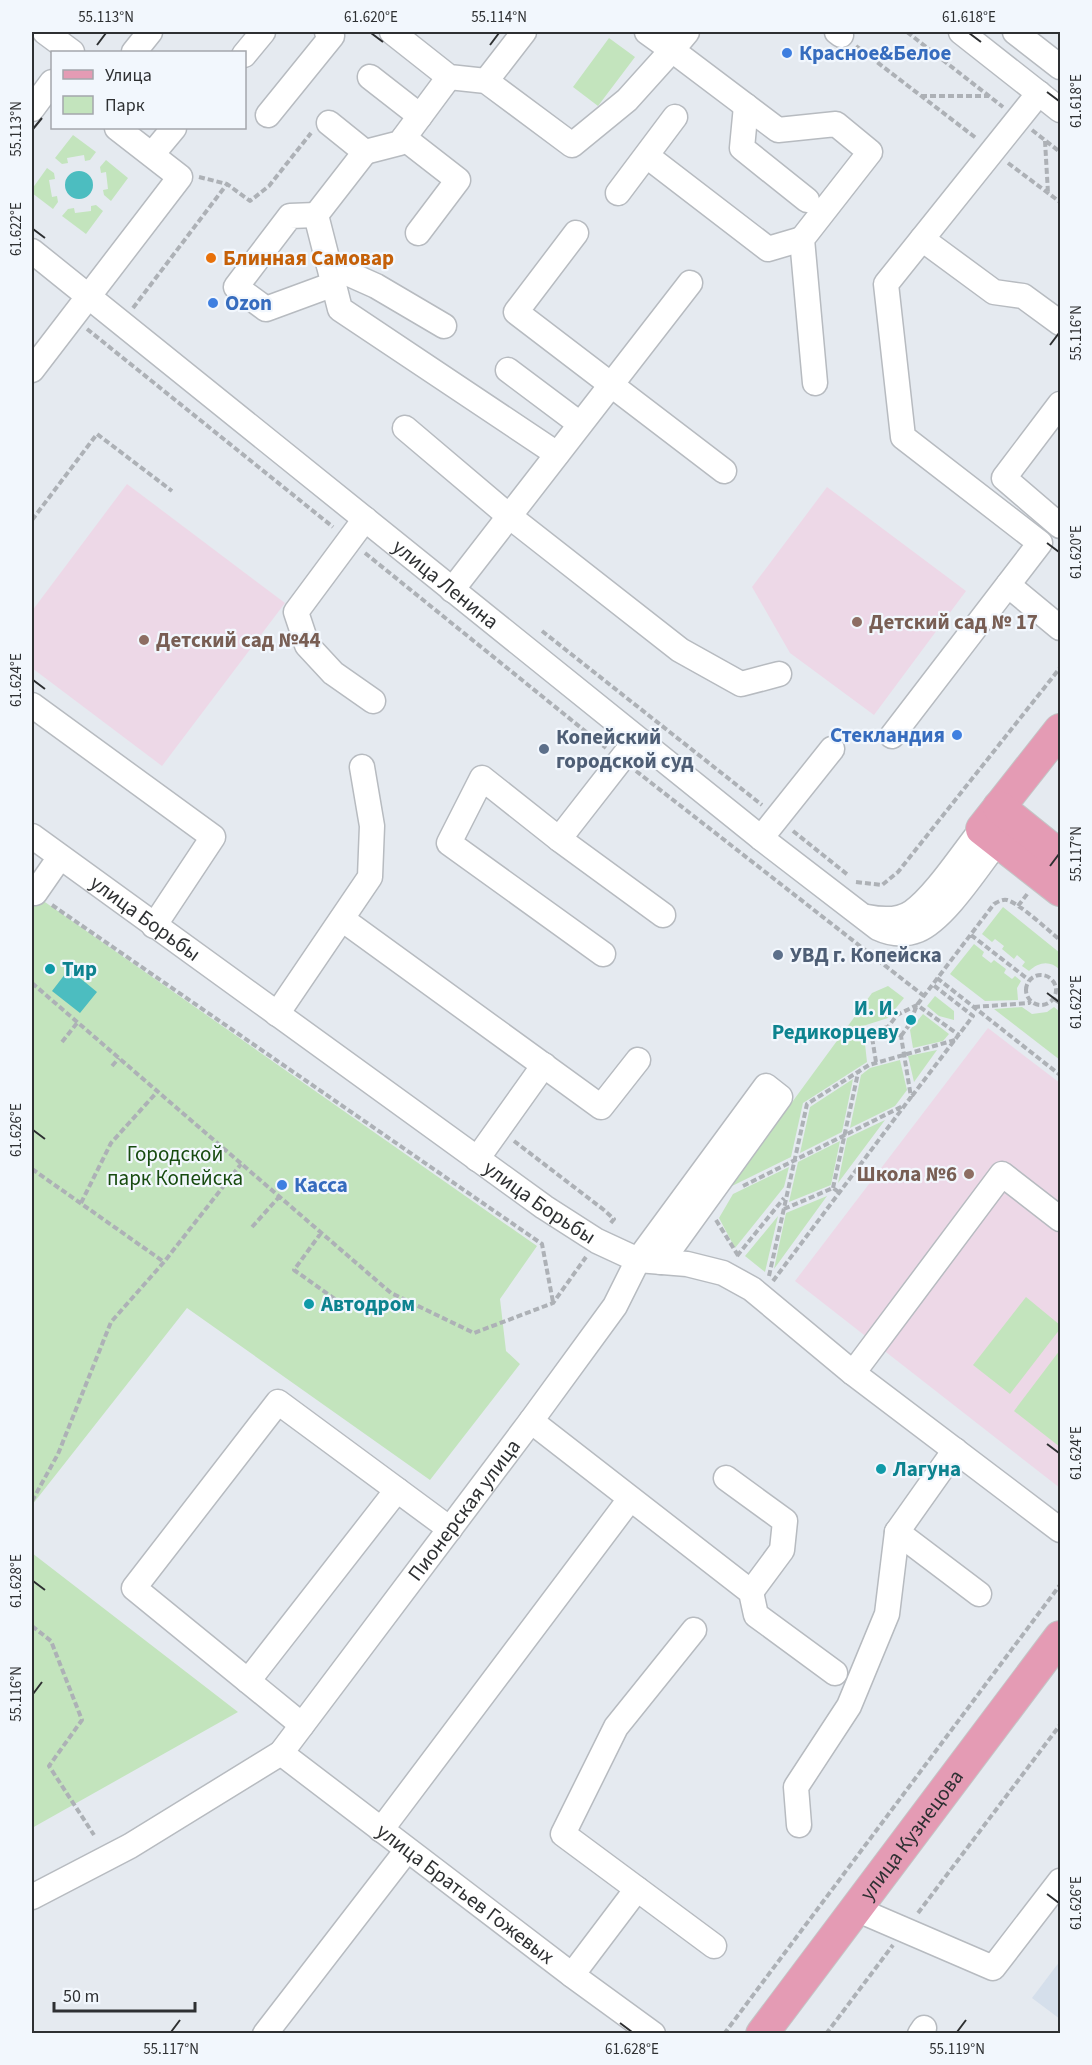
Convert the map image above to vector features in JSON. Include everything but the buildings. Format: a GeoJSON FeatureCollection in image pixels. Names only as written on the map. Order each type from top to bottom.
{"type":"FeatureCollection","features":[{"type":"Feature","properties":{"kind":"main road"},"geometry":{"type":"LineString","coordinates":[[999,824],[1060,730]]}},
{"type":"Feature","properties":{"kind":"main road"},"geometry":{"type":"LineString","coordinates":[[999,824],[1060,764]]}},
{"type":"Feature","properties":{"kind":"main road"},"geometry":{"type":"LineString","coordinates":[[999,824],[1060,856]]}},
{"type":"Feature","properties":{"kind":"main road"},"geometry":{"type":"LineString","coordinates":[[999,824],[1060,890]]}},
{"type":"Feature","properties":{"kind":"main road","name":"улица Кузнецова"},"geometry":{"type":"LineString","coordinates":[[762,2034],[1060,1638]]}},
{"type":"Feature","properties":{"kind":"street"},"geometry":{"type":"LineString","coordinates":[[45,32],[71,51]]}},
{"type":"Feature","properties":{"kind":"street"},"geometry":{"type":"LineString","coordinates":[[135,51],[150,32]]}},
{"type":"Feature","properties":{"kind":"street"},"geometry":{"type":"LineString","coordinates":[[233,51],[249,32]]}},
{"type":"Feature","properties":{"kind":"street"},"geometry":{"type":"LineString","coordinates":[[246,53],[263,32]]}},
{"type":"Feature","properties":{"kind":"street"},"geometry":{"type":"LineString","coordinates":[[268,115],[332,36],[327,32]]}},
{"type":"Feature","properties":{"kind":"street"},"geometry":{"type":"LineString","coordinates":[[392,32],[449,77],[486,81],[572,146],[627,100],[687,32]]}},
{"type":"Feature","properties":{"kind":"street"},"geometry":{"type":"LineString","coordinates":[[486,81],[524,32]]}},
{"type":"Feature","properties":{"kind":"street"},"geometry":{"type":"LineString","coordinates":[[647,32],[778,130],[836,124],[870,152],[802,239],[768,249],[647,156]]}},
{"type":"Feature","properties":{"kind":"street"},"geometry":{"type":"LineString","coordinates":[[961,32],[1060,110]]}},
{"type":"Feature","properties":{"kind":"street"},"geometry":{"type":"LineString","coordinates":[[1015,32],[1060,67]]}},
{"type":"Feature","properties":{"kind":"street"},"geometry":{"type":"LineString","coordinates":[[32,100],[51,75]]}},
{"type":"Feature","properties":{"kind":"street"},"geometry":{"type":"LineString","coordinates":[[370,77],[420,116]]}},
{"type":"Feature","properties":{"kind":"street"},"geometry":{"type":"LineString","coordinates":[[444,326],[376,286],[332,275],[266,309],[236,287],[290,216],[316,215],[365,152],[400,143],[449,77]]}},
{"type":"Feature","properties":{"kind":"street"},"geometry":{"type":"LineString","coordinates":[[32,109],[51,83]]}},
{"type":"Feature","properties":{"kind":"street"},"geometry":{"type":"LineString","coordinates":[[892,735],[1040,543],[903,437],[886,284],[1039,93]]}},
{"type":"Feature","properties":{"kind":"street"},"geometry":{"type":"LineString","coordinates":[[746,106],[742,148],[807,200]]}},
{"type":"Feature","properties":{"kind":"street"},"geometry":{"type":"LineString","coordinates":[[618,193],[675,117]]}},
{"type":"Feature","properties":{"kind":"street"},"geometry":{"type":"LineString","coordinates":[[322,126],[365,152]]}},
{"type":"Feature","properties":{"kind":"street"},"geometry":{"type":"LineString","coordinates":[[92,300],[180,177],[118,129]]}},
{"type":"Feature","properties":{"kind":"street"},"geometry":{"type":"LineString","coordinates":[[32,370],[72,317],[92,300],[189,183],[193,175],[135,129]]}},
{"type":"Feature","properties":{"kind":"street"},"geometry":{"type":"LineString","coordinates":[[159,146],[173,129]]}},
{"type":"Feature","properties":{"kind":"street"},"geometry":{"type":"LineString","coordinates":[[404,138],[458,180],[418,233]]}},
{"type":"Feature","properties":{"kind":"street"},"geometry":{"type":"LineString","coordinates":[[316,215],[340,309],[557,454]]}},
{"type":"Feature","properties":{"kind":"street"},"geometry":{"type":"LineString","coordinates":[[576,233],[516,312],[724,471]]}},
{"type":"Feature","properties":{"kind":"street"},"geometry":{"type":"LineString","coordinates":[[802,239],[815,383]]}},
{"type":"Feature","properties":{"kind":"street"},"geometry":{"type":"LineString","coordinates":[[922,239],[994,292],[1023,296],[1060,323]]}},
{"type":"Feature","properties":{"kind":"street","name":"улица Ленина"},"geometry":{"type":"LineString","coordinates":[[32,251],[637,739],[878,928],[892,934],[905,934],[932,922],[946,907],[999,824]]}},
{"type":"Feature","properties":{"kind":"street"},"geometry":{"type":"LineString","coordinates":[[452,590],[690,283]]}},
{"type":"Feature","properties":{"kind":"street"},"geometry":{"type":"LineString","coordinates":[[508,370],[580,424]]}},
{"type":"Feature","properties":{"kind":"street"},"geometry":{"type":"LineString","coordinates":[[1060,404],[1005,478],[1060,526]]}},
{"type":"Feature","properties":{"kind":"street"},"geometry":{"type":"LineString","coordinates":[[405,428],[509,516],[680,650],[741,684],[779,674]]}},
{"type":"Feature","properties":{"kind":"street"},"geometry":{"type":"LineString","coordinates":[[365,519],[296,612],[307,645],[333,673],[373,701]]}},
{"type":"Feature","properties":{"kind":"street"},"geometry":{"type":"LineString","coordinates":[[1008,585],[1060,628]]}},
{"type":"Feature","properties":{"kind":"street"},"geometry":{"type":"LineString","coordinates":[[32,705],[213,837],[154,926]]}},
{"type":"Feature","properties":{"kind":"street"},"geometry":{"type":"LineString","coordinates":[[559,838],[637,739]]}},
{"type":"Feature","properties":{"kind":"street"},"geometry":{"type":"LineString","coordinates":[[761,838],[832,749]]}},
{"type":"Feature","properties":{"kind":"street"},"geometry":{"type":"LineString","coordinates":[[277,1014],[370,877],[372,826],[362,766]]}},
{"type":"Feature","properties":{"kind":"street"},"geometry":{"type":"LineString","coordinates":[[603,954],[449,843],[482,778],[663,915]]}},
{"type":"Feature","properties":{"kind":"street","name":"улица Борьбы"},"geometry":{"type":"LineString","coordinates":[[32,836],[477,1159],[597,1242],[650,1261],[687,1264],[723,1273],[752,1289],[853,1373],[1060,1530]]}},
{"type":"Feature","properties":{"kind":"street"},"geometry":{"type":"LineString","coordinates":[[35,893],[60,857]]}},
{"type":"Feature","properties":{"kind":"street"},"geometry":{"type":"LineString","coordinates":[[342,919],[601,1107],[638,1060]]}},
{"type":"Feature","properties":{"kind":"street"},"geometry":{"type":"LineString","coordinates":[[477,1159],[544,1065]]}},
{"type":"Feature","properties":{"kind":"street"},"geometry":{"type":"LineString","coordinates":[[766,1086],[780,1097],[650,1261],[766,1086]]}},
{"type":"Feature","properties":{"kind":"street"},"geometry":{"type":"LineString","coordinates":[[853,1373],[1002,1174],[1060,1219]]}},
{"type":"Feature","properties":{"kind":"street","name":"Пионерская улица"},"geometry":{"type":"LineString","coordinates":[[281,1753],[650,1261]]}},
{"type":"Feature","properties":{"kind":"street"},"geometry":{"type":"LineString","coordinates":[[302,1725],[134,1588],[278,1402],[450,1529]]}},
{"type":"Feature","properties":{"kind":"street"},"geometry":{"type":"LineString","coordinates":[[531,1421],[751,1593],[756,1615],[835,1672]]}},
{"type":"Feature","properties":{"kind":"street"},"geometry":{"type":"LineString","coordinates":[[799,1825],[796,1788],[849,1706],[887,1614],[897,1532],[955,1450]]}},
{"type":"Feature","properties":{"kind":"street"},"geometry":{"type":"LineString","coordinates":[[726,1478],[785,1521],[782,1550],[751,1593]]}},
{"type":"Feature","properties":{"kind":"street"},"geometry":{"type":"LineString","coordinates":[[248,1682],[398,1491]]}},
{"type":"Feature","properties":{"kind":"street"},"geometry":{"type":"LineString","coordinates":[[381,1830],[630,1499]]}},
{"type":"Feature","properties":{"kind":"street"},"geometry":{"type":"LineString","coordinates":[[897,1532],[979,1594]]}},
{"type":"Feature","properties":{"kind":"street"},"geometry":{"type":"LineString","coordinates":[[694,1630],[616,1727],[563,1834],[714,1946]]}},
{"type":"Feature","properties":{"kind":"street"},"geometry":{"type":"LineString","coordinates":[[32,1898],[130,1846],[281,1753]]}},
{"type":"Feature","properties":{"kind":"street","name":"улица Братьев Гожевых"},"geometry":{"type":"LineString","coordinates":[[281,1753],[653,2034]]}},
{"type":"Feature","properties":{"kind":"street"},"geometry":{"type":"LineString","coordinates":[[265,2034],[407,1850]]}},
{"type":"Feature","properties":{"kind":"street"},"geometry":{"type":"LineString","coordinates":[[856,1909],[993,1968],[1060,1881]]}},
{"type":"Feature","properties":{"kind":"street"},"geometry":{"type":"LineString","coordinates":[[572,1975],[637,1889]]}},
{"type":"Feature","properties":{"kind":"path"},"geometry":{"type":"LineString","coordinates":[[907,32],[1060,152]]}},
{"type":"Feature","properties":{"kind":"path"},"geometry":{"type":"LineString","coordinates":[[839,33],[1060,202]]}},
{"type":"Feature","properties":{"kind":"path"},"geometry":{"type":"LineString","coordinates":[[921,96],[989,96]]}},
{"type":"Feature","properties":{"kind":"path"},"geometry":{"type":"LineString","coordinates":[[193,175],[227,184],[250,201],[269,186],[322,126]]}},
{"type":"Feature","properties":{"kind":"path"},"geometry":{"type":"LineString","coordinates":[[1045,140],[1048,193]]}},
{"type":"Feature","properties":{"kind":"path"},"geometry":{"type":"LineString","coordinates":[[132,308],[227,184]]}},
{"type":"Feature","properties":{"kind":"path"},"geometry":{"type":"LineString","coordinates":[[126,303],[142,316]]}},
{"type":"Feature","properties":{"kind":"path"},"geometry":{"type":"LineString","coordinates":[[72,317],[621,760],[924,996]]}},
{"type":"Feature","properties":{"kind":"path"},"geometry":{"type":"LineString","coordinates":[[32,520],[97,434],[172,491]]}},
{"type":"Feature","properties":{"kind":"path"},"geometry":{"type":"LineString","coordinates":[[539,630],[857,883],[882,885],[898,872],[1060,668]]}},
{"type":"Feature","properties":{"kind":"path"},"geometry":{"type":"LineString","coordinates":[[35,893],[542,1244],[553,1303]]}},
{"type":"Feature","properties":{"kind":"path"},"geometry":{"type":"LineString","coordinates":[[911,1096],[901,1036],[909,1025],[917,1005],[994,904],[1007,900],[1060,940]]}},
{"type":"Feature","properties":{"kind":"path"},"geometry":{"type":"LineString","coordinates":[[971,935],[1029,980]]}},
{"type":"Feature","properties":{"kind":"path"},"geometry":{"type":"LineString","coordinates":[[1044,974],[1051,977],[1056,984],[1057,991],[1054,999],[1047,1004],[1038,1005],[1030,1001],[1026,994],[1029,980],[1036,975],[1044,974]]}},
{"type":"Feature","properties":{"kind":"path"},"geometry":{"type":"LineString","coordinates":[[938,978],[1060,1075]]}},
{"type":"Feature","properties":{"kind":"path"},"geometry":{"type":"LineString","coordinates":[[32,983],[391,1293],[474,1333],[553,1303],[587,1256]]}},
{"type":"Feature","properties":{"kind":"path"},"geometry":{"type":"LineString","coordinates":[[760,1274],[772,1283],[973,1016],[932,984]]}},
{"type":"Feature","properties":{"kind":"path"},"geometry":{"type":"LineString","coordinates":[[1054,999],[1060,1004]]}},
{"type":"Feature","properties":{"kind":"path"},"geometry":{"type":"LineString","coordinates":[[973,1006],[1029,1003],[1030,1001]]}},
{"type":"Feature","properties":{"kind":"path"},"geometry":{"type":"LineString","coordinates":[[917,1005],[959,1035]]}},
{"type":"Feature","properties":{"kind":"path"},"geometry":{"type":"LineString","coordinates":[[876,1062],[871,1031],[888,1027],[897,1015],[917,1005]]}},
{"type":"Feature","properties":{"kind":"path"},"geometry":{"type":"LineString","coordinates":[[62,1042],[77,1023]]}},
{"type":"Feature","properties":{"kind":"path"},"geometry":{"type":"LineString","coordinates":[[888,1027],[901,1036]]}},
{"type":"Feature","properties":{"kind":"path"},"geometry":{"type":"LineString","coordinates":[[768,1280],[807,1104],[876,1062],[955,1040]]}},
{"type":"Feature","properties":{"kind":"path"},"geometry":{"type":"LineString","coordinates":[[112,1066],[119,1058]]}},
{"type":"Feature","properties":{"kind":"path"},"geometry":{"type":"LineString","coordinates":[[833,1188],[858,1072]]}},
{"type":"Feature","properties":{"kind":"path"},"geometry":{"type":"LineString","coordinates":[[81,1203],[111,1143],[157,1092]]}},
{"type":"Feature","properties":{"kind":"path"},"geometry":{"type":"LineString","coordinates":[[742,1186],[905,1105]]}},
{"type":"Feature","properties":{"kind":"path"},"geometry":{"type":"LineString","coordinates":[[498,1130],[604,1210],[614,1220],[606,1229]]}},
{"type":"Feature","properties":{"kind":"path"},"geometry":{"type":"LineString","coordinates":[[32,1501],[58,1454],[111,1322],[164,1262],[241,1164]]}},
{"type":"Feature","properties":{"kind":"path"},"geometry":{"type":"LineString","coordinates":[[32,1169],[164,1262]]}},
{"type":"Feature","properties":{"kind":"path"},"geometry":{"type":"LineString","coordinates":[[833,1188],[840,1193]]}},
{"type":"Feature","properties":{"kind":"path"},"geometry":{"type":"LineString","coordinates":[[783,1209],[833,1188]]}},
{"type":"Feature","properties":{"kind":"path"},"geometry":{"type":"LineString","coordinates":[[737,1256],[786,1196]]}},
{"type":"Feature","properties":{"kind":"path"},"geometry":{"type":"LineString","coordinates":[[252,1227],[279,1197]]}},
{"type":"Feature","properties":{"kind":"path"},"geometry":{"type":"LineString","coordinates":[[715,1217],[737,1256],[745,1262]]}},
{"type":"Feature","properties":{"kind":"path"},"geometry":{"type":"LineString","coordinates":[[321,1233],[294,1270],[350,1309]]}},
{"type":"Feature","properties":{"kind":"path"},"geometry":{"type":"LineString","coordinates":[[724,2034],[1060,1585]]}},
{"type":"Feature","properties":{"kind":"path"},"geometry":{"type":"LineString","coordinates":[[32,1626],[51,1641],[82,1720],[49,1766],[94,1835]]}},
{"type":"Feature","properties":{"kind":"path"},"geometry":{"type":"LineString","coordinates":[[826,2034],[1060,1725]]}},
{"type":"Feature","properties":{"kind":"shaded area","name":"Детский сад №44"},"geometry":{"type":"Polygon","coordinates":[[[127,484],[285,603],[162,766],[32,668],[32,611],[127,484]]]}},
{"type":"Feature","properties":{"kind":"shaded area","name":"Детский сад № 17"},"geometry":{"type":"Polygon","coordinates":[[[827,487],[966,591],[874,715],[790,653],[752,587],[827,487]]]}},
{"type":"Feature","properties":{"kind":"shaded area","name":"Школа №6"},"geometry":{"type":"Polygon","coordinates":[[[988,1028],[1060,1083],[1060,1488],[795,1281],[988,1028]]]}},
{"type":"Feature","properties":{"kind":"shaded area"},"geometry":{"type":"Polygon","coordinates":[[[1060,1961],[1060,2019],[1032,1998],[1060,1961]]]}},
{"type":"Feature","properties":{"kind":"green space"},"geometry":{"type":"Polygon","coordinates":[[[609,38],[635,57],[598,106],[573,87],[609,38]]]}},
{"type":"Feature","properties":{"kind":"green space"},"geometry":{"type":"Polygon","coordinates":[[[73,135],[96,152],[90,160],[85,161],[84,155],[67,158],[68,163],[62,164],[55,158],[73,135]]]}},
{"type":"Feature","properties":{"kind":"green space"},"geometry":{"type":"Polygon","coordinates":[[[106,160],[128,178],[111,201],[104,195],[103,190],[108,189],[106,172],[101,173],[100,167],[106,160]]]}},
{"type":"Feature","properties":{"kind":"green space"},"geometry":{"type":"Polygon","coordinates":[[[47,168],[54,173],[55,179],[49,180],[52,197],[57,196],[58,202],[53,209],[32,193],[32,189],[47,168]]]}},
{"type":"Feature","properties":{"kind":"green space"},"geometry":{"type":"Polygon","coordinates":[[[96,205],[103,211],[86,234],[62,216],[68,209],[74,208],[75,213],[91,211],[91,206],[96,205]]]}},
{"type":"Feature","properties":{"kind":"green space","name":"Городской парк Копейска"},"geometry":{"type":"Polygon","coordinates":[[[32,893],[537,1246],[500,1299],[506,1351],[520,1364],[430,1480],[187,1308],[32,1505],[32,893]]]}},
{"type":"Feature","properties":{"kind":"green space"},"geometry":{"type":"Polygon","coordinates":[[[1003,907],[1060,953],[1060,970],[1044,963],[1029,971],[1022,966],[1025,962],[1017,955],[1014,959],[1002,949],[1004,946],[995,939],[992,942],[982,934],[1003,907]]]}},
{"type":"Feature","properties":{"kind":"green space"},"geometry":{"type":"Polygon","coordinates":[[[974,944],[984,952],[982,956],[991,963],[994,960],[1006,969],[1004,973],[1012,979],[1015,976],[1021,981],[1017,988],[1018,1000],[985,1001],[950,974],[974,944]]]}},
{"type":"Feature","properties":{"kind":"green space"},"geometry":{"type":"Polygon","coordinates":[[[888,986],[904,998],[888,1018],[863,1026],[867,1062],[803,1103],[791,1157],[730,1187],[872,993],[888,986]]]}},
{"type":"Feature","properties":{"kind":"green space"},"geometry":{"type":"Polygon","coordinates":[[[935,996],[954,1011],[954,1020],[939,1016],[927,1006],[935,996]]]}},
{"type":"Feature","properties":{"kind":"green space"},"geometry":{"type":"Polygon","coordinates":[[[1022,1007],[1032,1014],[1047,1012],[1054,1007],[1060,1012],[1060,1060],[994,1009],[1022,1007]]]}},
{"type":"Feature","properties":{"kind":"green space"},"geometry":{"type":"Polygon","coordinates":[[[923,1014],[949,1034],[943,1041],[913,1048],[910,1030],[923,1014]]]}},
{"type":"Feature","properties":{"kind":"green space"},"geometry":{"type":"Polygon","coordinates":[[[937,1050],[914,1082],[908,1056],[937,1050]]]}},
{"type":"Feature","properties":{"kind":"green space"},"geometry":{"type":"Polygon","coordinates":[[[900,1060],[907,1090],[895,1106],[850,1128],[861,1075],[870,1068],[900,1060]]]}},
{"type":"Feature","properties":{"kind":"green space"},"geometry":{"type":"Polygon","coordinates":[[[853,1079],[842,1132],[800,1153],[810,1107],[853,1079]]]}},
{"type":"Feature","properties":{"kind":"green space"},"geometry":{"type":"Polygon","coordinates":[[[885,1120],[838,1183],[847,1138],[885,1120]]]}},
{"type":"Feature","properties":{"kind":"green space"},"geometry":{"type":"Polygon","coordinates":[[[840,1141],[831,1185],[789,1202],[798,1162],[840,1141]]]}},
{"type":"Feature","properties":{"kind":"green space"},"geometry":{"type":"Polygon","coordinates":[[[789,1167],[784,1187],[735,1248],[719,1218],[733,1194],[789,1167]]]}},
{"type":"Feature","properties":{"kind":"green space"},"geometry":{"type":"Polygon","coordinates":[[[827,1196],[774,1269],[786,1213],[827,1196]]]}},
{"type":"Feature","properties":{"kind":"green space"},"geometry":{"type":"Polygon","coordinates":[[[778,1216],[765,1272],[745,1256],[778,1216]]]}},
{"type":"Feature","properties":{"kind":"green space"},"geometry":{"type":"Polygon","coordinates":[[[1026,1297],[1060,1325],[1060,1329],[1010,1394],[973,1365],[1026,1297]]]}},
{"type":"Feature","properties":{"kind":"green space"},"geometry":{"type":"Polygon","coordinates":[[[1060,1350],[1060,1447],[1014,1411],[1060,1350]]]}},
{"type":"Feature","properties":{"kind":"green space"},"geometry":{"type":"Polygon","coordinates":[[[32,1553],[238,1712],[32,1828],[32,1553]]]}},
{"type":"Feature","properties":{"kind":"water"},"geometry":{"type":"Polygon","coordinates":[[[79,171],[89,175],[93,185],[89,195],[79,199],[69,195],[65,185],[69,175],[79,171]]]}},
{"type":"Feature","properties":{"kind":"water"},"geometry":{"type":"Polygon","coordinates":[[[69,969],[97,992],[80,1013],[52,991],[69,969]]]}},
{"type":"Feature","properties":{"kind":"place","name":"Красное&Белое"},"geometry":{"type":"Point","coordinates":[787,53]}},
{"type":"Feature","properties":{"kind":"place","name":"Блинная Самовар"},"geometry":{"type":"Point","coordinates":[211,258]}},
{"type":"Feature","properties":{"kind":"place","name":"Ozon"},"geometry":{"type":"Point","coordinates":[213,303]}},
{"type":"Feature","properties":{"kind":"place","name":"Детский сад № 17"},"geometry":{"type":"Point","coordinates":[857,622]}},
{"type":"Feature","properties":{"kind":"place","name":"Детский сад №44"},"geometry":{"type":"Point","coordinates":[144,640]}},
{"type":"Feature","properties":{"kind":"place","name":"Стекландия"},"geometry":{"type":"Point","coordinates":[957,735]}},
{"type":"Feature","properties":{"kind":"place","name":"Копейский городской суд"},"geometry":{"type":"Point","coordinates":[544,749]}},
{"type":"Feature","properties":{"kind":"place","name":"УВД г. Копейска"},"geometry":{"type":"Point","coordinates":[778,955]}},
{"type":"Feature","properties":{"kind":"place","name":"Тир"},"geometry":{"type":"Point","coordinates":[50,969]}},
{"type":"Feature","properties":{"kind":"place","name":"И. И. Редикорцеву"},"geometry":{"type":"Point","coordinates":[911,1020]}},
{"type":"Feature","properties":{"kind":"place","name":"Школа №6"},"geometry":{"type":"Point","coordinates":[969,1174]}},
{"type":"Feature","properties":{"kind":"place","name":"Касса"},"geometry":{"type":"Point","coordinates":[282,1185]}},
{"type":"Feature","properties":{"kind":"place","name":"Автодром"},"geometry":{"type":"Point","coordinates":[309,1304]}},
{"type":"Feature","properties":{"kind":"place","name":"Лагуна"},"geometry":{"type":"Point","coordinates":[881,1469]}}]}
